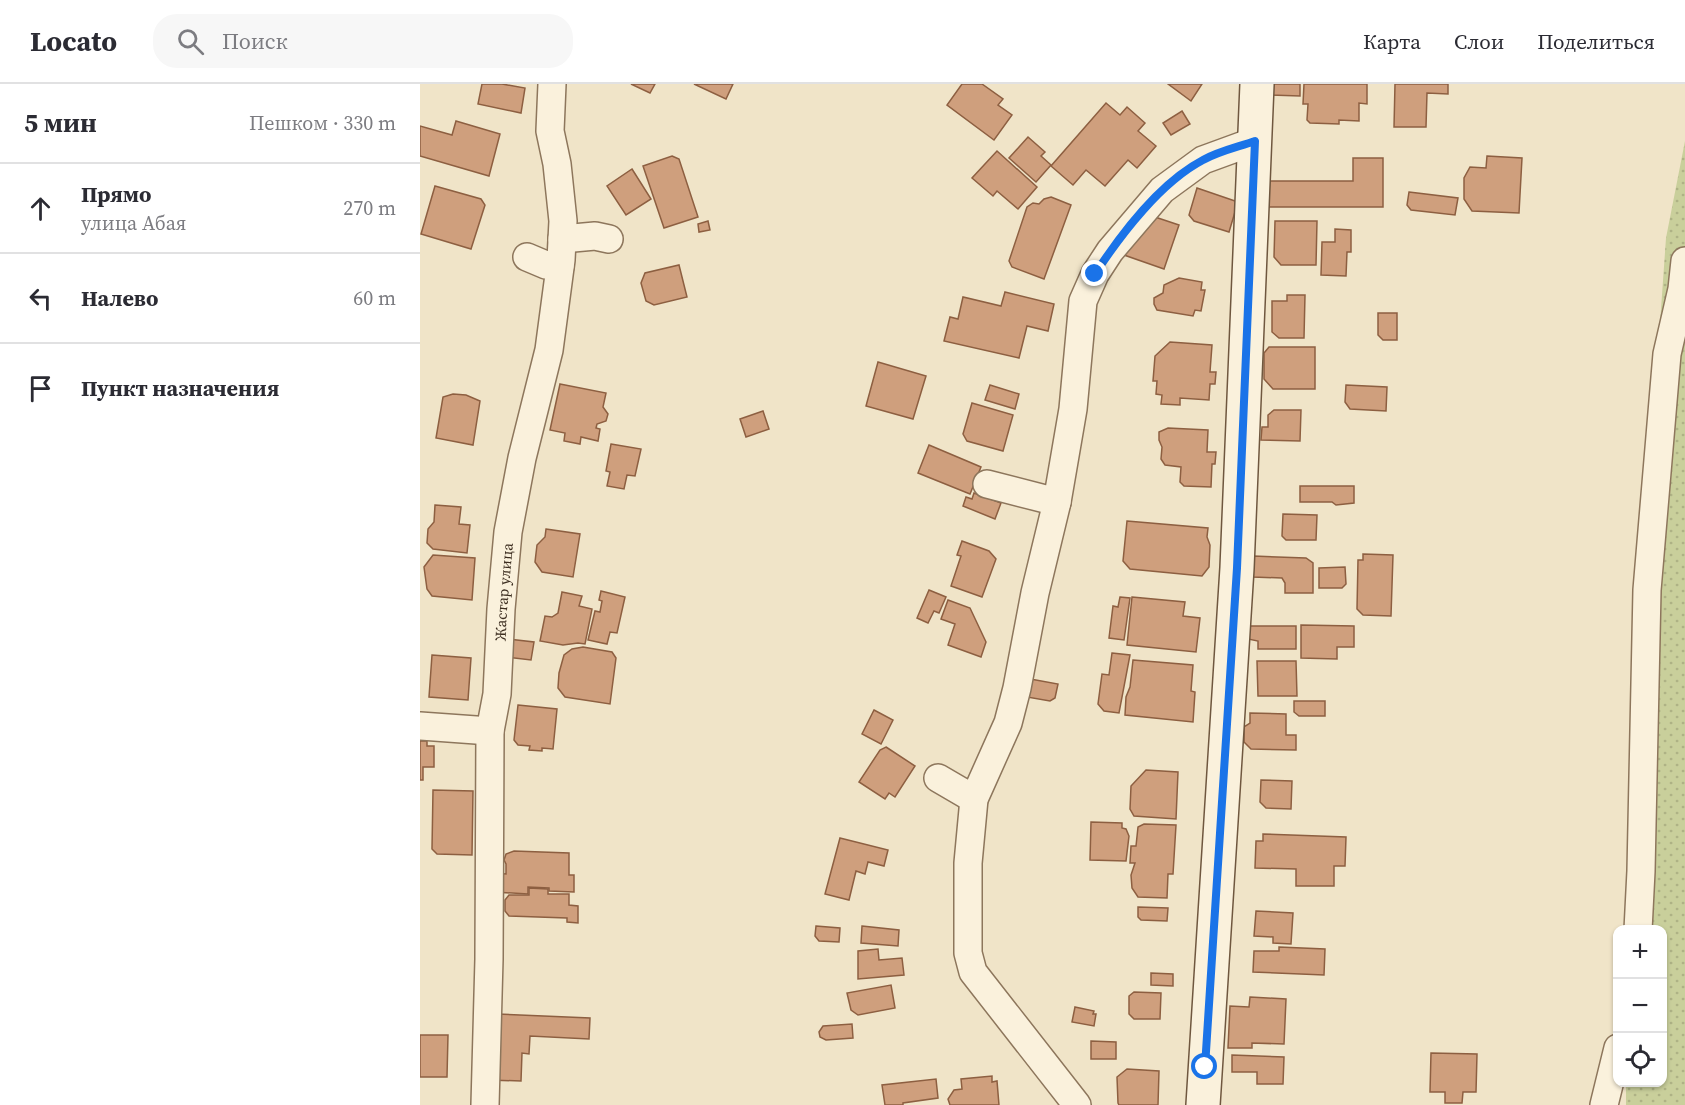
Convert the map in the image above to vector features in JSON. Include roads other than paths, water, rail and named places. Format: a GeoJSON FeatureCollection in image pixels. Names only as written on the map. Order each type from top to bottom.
{"type":"FeatureCollection","features":[{"type":"Feature","properties":{"kind":"main road"},"geometry":{"type":"LineString","coordinates":[[1203,1105],[1237,568],[1257,84]]}},
{"type":"Feature","properties":{"kind":"street","name":"Жастар улица"},"geometry":{"type":"LineString","coordinates":[[485,1105],[489,959],[490,731],[497,694],[508,532],[522,458],[549,350],[562,239],[563,221],[557,164],[550,131],[552,84]]}},
{"type":"Feature","properties":{"kind":"street"},"geometry":{"type":"LineString","coordinates":[[1077,1105],[973,972],[968,953],[968,863],[974,799],[1008,723],[1057,502],[1073,409],[1083,301],[1095,274],[1110,251],[1162,190],[1203,160],[1255,141]]}},
{"type":"Feature","properties":{"kind":"street"},"geometry":{"type":"LineString","coordinates":[[562,239],[595,236],[609,239]]}},
{"type":"Feature","properties":{"kind":"street"},"geometry":{"type":"LineString","coordinates":[[527,257],[546,266],[560,266]]}},
{"type":"Feature","properties":{"kind":"street"},"geometry":{"type":"LineString","coordinates":[[1638,925],[1647,590],[1667,354],[1682,289],[1685,261]]}},
{"type":"Feature","properties":{"kind":"street"},"geometry":{"type":"LineString","coordinates":[[987,484],[1057,502]]}},
{"type":"Feature","properties":{"kind":"street"},"geometry":{"type":"LineString","coordinates":[[420,726],[490,731]]}},
{"type":"Feature","properties":{"kind":"street"},"geometry":{"type":"LineString","coordinates":[[938,778],[974,799]]}},
{"type":"Feature","properties":{"kind":"street"},"geometry":{"type":"LineString","coordinates":[[1604,1105],[1613,1066]]}}]}
